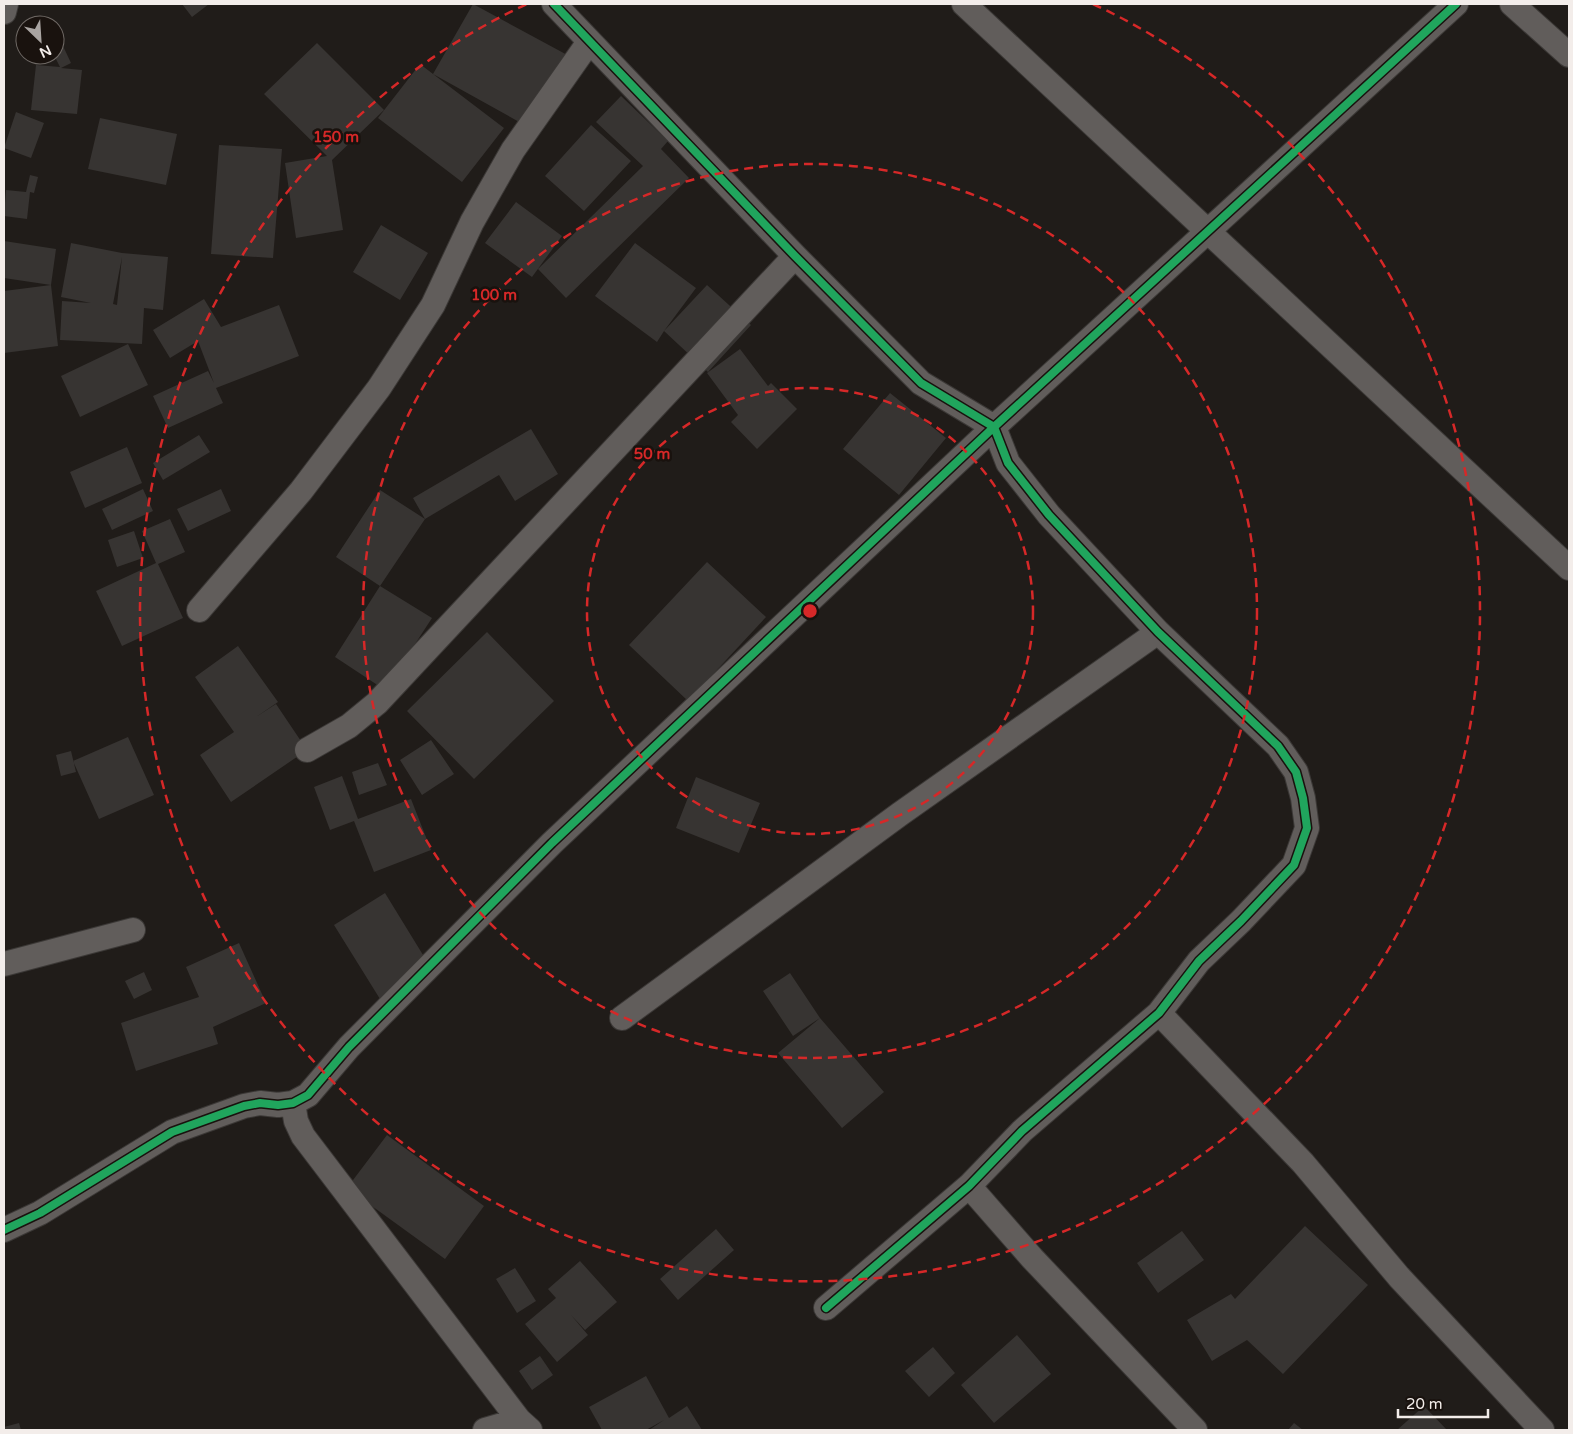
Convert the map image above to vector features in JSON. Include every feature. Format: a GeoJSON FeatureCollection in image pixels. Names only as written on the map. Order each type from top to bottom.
{"type":"FeatureCollection","features":[{"type":"Feature","properties":{"kind":"street"},"geometry":{"type":"LineString","coordinates":[[4,12],[6,4]]}},
{"type":"Feature","properties":{"kind":"street"},"geometry":{"type":"LineString","coordinates":[[554,4],[795,256],[921,383],[994,427],[1008,463],[1049,515],[1158,632],[1278,746],[1296,772],[1307,828],[1294,865],[1241,922],[1199,961],[1159,1012],[1022,1131],[969,1186],[826,1308]]}},
{"type":"Feature","properties":{"kind":"street"},"geometry":{"type":"LineString","coordinates":[[964,4],[1569,568]]}},
{"type":"Feature","properties":{"kind":"street"},"geometry":{"type":"LineString","coordinates":[[4,1230],[40,1213],[172,1132],[244,1106],[260,1103],[278,1106],[293,1104],[308,1095],[350,1047],[552,843],[994,427],[1456,4]]}},
{"type":"Feature","properties":{"kind":"street"},"geometry":{"type":"LineString","coordinates":[[1512,4],[1569,55]]}},
{"type":"Feature","properties":{"kind":"street"},"geometry":{"type":"LineString","coordinates":[[199,610],[301,491],[379,388],[433,305],[472,222],[513,150],[589,42]]}},
{"type":"Feature","properties":{"kind":"street"},"geometry":{"type":"LineString","coordinates":[[307,750],[349,726],[376,704],[795,256]]}},
{"type":"Feature","properties":{"kind":"street"},"geometry":{"type":"LineString","coordinates":[[622,1018],[900,814],[1158,632]]}},
{"type":"Feature","properties":{"kind":"street"},"geometry":{"type":"LineString","coordinates":[[4,964],[134,930]]}},
{"type":"Feature","properties":{"kind":"street"},"geometry":{"type":"LineString","coordinates":[[1159,1012],[1303,1162],[1399,1277],[1542,1430]]}},
{"type":"Feature","properties":{"kind":"street"},"geometry":{"type":"LineString","coordinates":[[293,1104],[296,1121],[302,1136],[524,1425]]}},
{"type":"Feature","properties":{"kind":"street"},"geometry":{"type":"LineString","coordinates":[[969,1186],[1032,1258],[1195,1430]]}},
{"type":"Feature","properties":{"kind":"street"},"geometry":{"type":"LineString","coordinates":[[485,1430],[524,1425]]}},
{"type":"Feature","properties":{"kind":"building"},"geometry":{"type":"Polygon","coordinates":[[[182,4],[209,4],[192,17],[182,4]]]}},
{"type":"Feature","properties":{"kind":"building"},"geometry":{"type":"Polygon","coordinates":[[[473,4],[571,57],[530,128],[433,74],[473,4]]]}},
{"type":"Feature","properties":{"kind":"building"},"geometry":{"type":"Polygon","coordinates":[[[317,43],[384,110],[332,160],[343,230],[296,238],[285,163],[327,156],[264,94],[317,43]]]}},
{"type":"Feature","properties":{"kind":"building"},"geometry":{"type":"Polygon","coordinates":[[[65,50],[71,63],[61,68],[82,70],[77,114],[31,110],[36,65],[60,67],[59,65],[65,65],[65,50]]]}},
{"type":"Feature","properties":{"kind":"building"},"geometry":{"type":"Polygon","coordinates":[[[420,64],[504,128],[462,182],[378,118],[420,64]]]}},
{"type":"Feature","properties":{"kind":"building"},"geometry":{"type":"Polygon","coordinates":[[[621,96],[668,141],[661,149],[689,178],[566,298],[538,269],[643,166],[596,122],[621,96]]]}},
{"type":"Feature","properties":{"kind":"building"},"geometry":{"type":"Polygon","coordinates":[[[16,112],[44,123],[31,158],[4,148],[16,112]]]}},
{"type":"Feature","properties":{"kind":"building"},"geometry":{"type":"Polygon","coordinates":[[[100,118],[177,134],[166,185],[88,169],[100,118]]]}},
{"type":"Feature","properties":{"kind":"building"},"geometry":{"type":"Polygon","coordinates":[[[591,125],[631,161],[584,211],[545,176],[591,125]]]}},
{"type":"Feature","properties":{"kind":"building"},"geometry":{"type":"Polygon","coordinates":[[[219,145],[282,149],[273,258],[211,254],[219,145]]]}},
{"type":"Feature","properties":{"kind":"building"},"geometry":{"type":"Polygon","coordinates":[[[30,175],[38,177],[34,193],[30,192],[27,219],[4,216],[6,190],[26,192],[30,175]]]}},
{"type":"Feature","properties":{"kind":"building"},"geometry":{"type":"Polygon","coordinates":[[[516,202],[562,236],[532,277],[485,243],[516,202]]]}},
{"type":"Feature","properties":{"kind":"building"},"geometry":{"type":"Polygon","coordinates":[[[381,225],[428,253],[400,300],[353,272],[381,225]]]}},
{"type":"Feature","properties":{"kind":"building"},"geometry":{"type":"Polygon","coordinates":[[[4,241],[56,249],[51,285],[4,278],[4,241]]]}},
{"type":"Feature","properties":{"kind":"building"},"geometry":{"type":"Polygon","coordinates":[[[71,243],[122,253],[168,257],[163,310],[144,308],[142,344],[60,340],[62,301],[91,303],[61,297],[71,243]],[[122,257],[113,304],[117,305],[122,257]]]}},
{"type":"Feature","properties":{"kind":"building"},"geometry":{"type":"Polygon","coordinates":[[[635,243],[696,288],[657,342],[595,296],[635,243]]]}},
{"type":"Feature","properties":{"kind":"building"},"geometry":{"type":"Polygon","coordinates":[[[51,285],[58,346],[4,353],[4,291],[51,285]]]}},
{"type":"Feature","properties":{"kind":"building"},"geometry":{"type":"Polygon","coordinates":[[[707,285],[751,325],[708,372],[664,331],[707,285]]]}},
{"type":"Feature","properties":{"kind":"building"},"geometry":{"type":"Polygon","coordinates":[[[204,299],[221,327],[279,305],[299,356],[216,388],[223,403],[168,428],[153,396],[208,371],[214,383],[198,341],[170,358],[153,330],[204,299]]]}},
{"type":"Feature","properties":{"kind":"building"},"geometry":{"type":"Polygon","coordinates":[[[128,344],[148,385],[80,417],[61,376],[128,344]]]}},
{"type":"Feature","properties":{"kind":"building"},"geometry":{"type":"Polygon","coordinates":[[[740,349],[768,386],[771,383],[797,409],[757,449],[731,422],[738,415],[707,373],[740,349]]]}},
{"type":"Feature","properties":{"kind":"building"},"geometry":{"type":"Polygon","coordinates":[[[890,393],[946,438],[899,495],[843,449],[890,393]]]}},
{"type":"Feature","properties":{"kind":"building"},"geometry":{"type":"Polygon","coordinates":[[[531,429],[558,474],[515,501],[499,475],[425,519],[413,498],[531,429]]]}},
{"type":"Feature","properties":{"kind":"building"},"geometry":{"type":"Polygon","coordinates":[[[199,435],[210,452],[163,480],[153,463],[199,435]]]}},
{"type":"Feature","properties":{"kind":"building"},"geometry":{"type":"Polygon","coordinates":[[[127,447],[142,483],[85,508],[70,472],[127,447]]]}},
{"type":"Feature","properties":{"kind":"building"},"geometry":{"type":"Polygon","coordinates":[[[143,489],[153,511],[112,530],[102,509],[143,489]]]}},
{"type":"Feature","properties":{"kind":"building"},"geometry":{"type":"Polygon","coordinates":[[[221,489],[231,511],[188,531],[177,509],[221,489]]]}},
{"type":"Feature","properties":{"kind":"building"},"geometry":{"type":"Polygon","coordinates":[[[380,490],[425,519],[380,586],[336,557],[380,490]]]}},
{"type":"Feature","properties":{"kind":"building"},"geometry":{"type":"Polygon","coordinates":[[[170,519],[185,552],[158,564],[183,618],[122,646],[96,591],[156,563],[142,531],[170,519]]]}},
{"type":"Feature","properties":{"kind":"building"},"geometry":{"type":"Polygon","coordinates":[[[134,531],[143,558],[117,567],[108,540],[134,531]]]}},
{"type":"Feature","properties":{"kind":"building"},"geometry":{"type":"Polygon","coordinates":[[[707,562],[766,617],[688,701],[629,645],[707,562]]]}},
{"type":"Feature","properties":{"kind":"building"},"geometry":{"type":"Polygon","coordinates":[[[380,586],[432,618],[385,690],[335,657],[380,586]]]}},
{"type":"Feature","properties":{"kind":"building"},"geometry":{"type":"Polygon","coordinates":[[[487,632],[554,701],[474,779],[407,711],[487,632]]]}},
{"type":"Feature","properties":{"kind":"building"},"geometry":{"type":"Polygon","coordinates":[[[238,646],[278,702],[256,717],[276,704],[307,750],[231,802],[200,755],[234,732],[195,677],[238,646]]]}},
{"type":"Feature","properties":{"kind":"building"},"geometry":{"type":"Polygon","coordinates":[[[128,737],[154,795],[99,819],[73,761],[128,737]]]}},
{"type":"Feature","properties":{"kind":"building"},"geometry":{"type":"Polygon","coordinates":[[[431,740],[454,774],[422,795],[400,760],[431,740]]]}},
{"type":"Feature","properties":{"kind":"building"},"geometry":{"type":"Polygon","coordinates":[[[71,751],[76,772],[61,776],[56,755],[71,751]]]}},
{"type":"Feature","properties":{"kind":"building"},"geometry":{"type":"Polygon","coordinates":[[[378,763],[387,785],[359,795],[352,772],[378,763]]]}},
{"type":"Feature","properties":{"kind":"building"},"geometry":{"type":"Polygon","coordinates":[[[342,776],[358,819],[411,799],[431,850],[374,872],[354,821],[330,830],[314,787],[342,776]]]}},
{"type":"Feature","properties":{"kind":"building"},"geometry":{"type":"Polygon","coordinates":[[[696,777],[760,803],[739,853],[676,828],[696,777]]]}},
{"type":"Feature","properties":{"kind":"building"},"geometry":{"type":"Polygon","coordinates":[[[385,893],[431,968],[380,999],[334,925],[385,893]]]}},
{"type":"Feature","properties":{"kind":"building"},"geometry":{"type":"Polygon","coordinates":[[[239,943],[266,1003],[213,1027],[218,1044],[136,1071],[121,1023],[199,997],[186,967],[239,943]]]}},
{"type":"Feature","properties":{"kind":"building"},"geometry":{"type":"Polygon","coordinates":[[[144,972],[152,990],[134,999],[125,981],[144,972]]]}},
{"type":"Feature","properties":{"kind":"building"},"geometry":{"type":"Polygon","coordinates":[[[790,973],[820,1018],[793,1036],[763,991],[790,973]]]}},
{"type":"Feature","properties":{"kind":"building"},"geometry":{"type":"Polygon","coordinates":[[[820,1018],[884,1092],[842,1128],[778,1053],[820,1018]]]}},
{"type":"Feature","properties":{"kind":"building"},"geometry":{"type":"Polygon","coordinates":[[[387,1135],[484,1206],[445,1259],[347,1188],[387,1135]]]}},
{"type":"Feature","properties":{"kind":"building"},"geometry":{"type":"Polygon","coordinates":[[[1305,1226],[1368,1285],[1283,1374],[1247,1340],[1212,1361],[1187,1320],[1231,1294],[1235,1299],[1305,1226]]]}},
{"type":"Feature","properties":{"kind":"building"},"geometry":{"type":"Polygon","coordinates":[[[716,1229],[734,1250],[678,1300],[660,1279],[716,1229]]]}},
{"type":"Feature","properties":{"kind":"building"},"geometry":{"type":"Polygon","coordinates":[[[1182,1231],[1204,1260],[1158,1293],[1137,1263],[1182,1231]]]}},
{"type":"Feature","properties":{"kind":"building"},"geometry":{"type":"Polygon","coordinates":[[[580,1261],[617,1302],[585,1330],[571,1315],[588,1335],[557,1362],[525,1324],[556,1298],[548,1289],[580,1261]]]}},
{"type":"Feature","properties":{"kind":"building"},"geometry":{"type":"Polygon","coordinates":[[[515,1268],[536,1301],[517,1313],[496,1279],[515,1268]]]}},
{"type":"Feature","properties":{"kind":"building"},"geometry":{"type":"Polygon","coordinates":[[[1017,1335],[1051,1374],[994,1423],[961,1385],[1017,1335]]]}},
{"type":"Feature","properties":{"kind":"building"},"geometry":{"type":"Polygon","coordinates":[[[933,1347],[955,1373],[929,1397],[905,1371],[933,1347]]]}},
{"type":"Feature","properties":{"kind":"building"},"geometry":{"type":"Polygon","coordinates":[[[540,1356],[553,1375],[532,1390],[519,1371],[540,1356]]]}},
{"type":"Feature","properties":{"kind":"building"},"geometry":{"type":"Polygon","coordinates":[[[646,1376],[669,1418],[687,1406],[702,1430],[649,1430],[664,1420],[646,1430],[602,1430],[589,1407],[646,1376]]]}},
{"type":"Feature","properties":{"kind":"building"},"geometry":{"type":"Polygon","coordinates":[[[1424,1406],[1447,1430],[1397,1430],[1424,1406]]]}},
{"type":"Feature","properties":{"kind":"building"},"geometry":{"type":"Polygon","coordinates":[[[19,1423],[21,1430],[4,1430],[4,1427],[19,1423]]]}},
{"type":"Feature","properties":{"kind":"building"},"geometry":{"type":"Polygon","coordinates":[[[1294,1423],[1303,1430],[1288,1430],[1294,1423]]]}},
{"type":"Feature","properties":{"kind":"cycle path"},"geometry":{"type":"LineString","coordinates":[[554,4],[795,256],[921,383],[994,427],[1008,463],[1049,515],[1158,632],[1278,746],[1296,772],[1303,798],[1307,828],[1294,865],[1241,921],[1199,961],[1159,1013],[1022,1131],[969,1186],[826,1308]]}},
{"type":"Feature","properties":{"kind":"cycle path"},"geometry":{"type":"LineString","coordinates":[[4,1230],[40,1213],[172,1132],[244,1106],[260,1103],[278,1105],[293,1103],[308,1095],[349,1047],[552,843],[994,427],[1456,4]]}}]}
